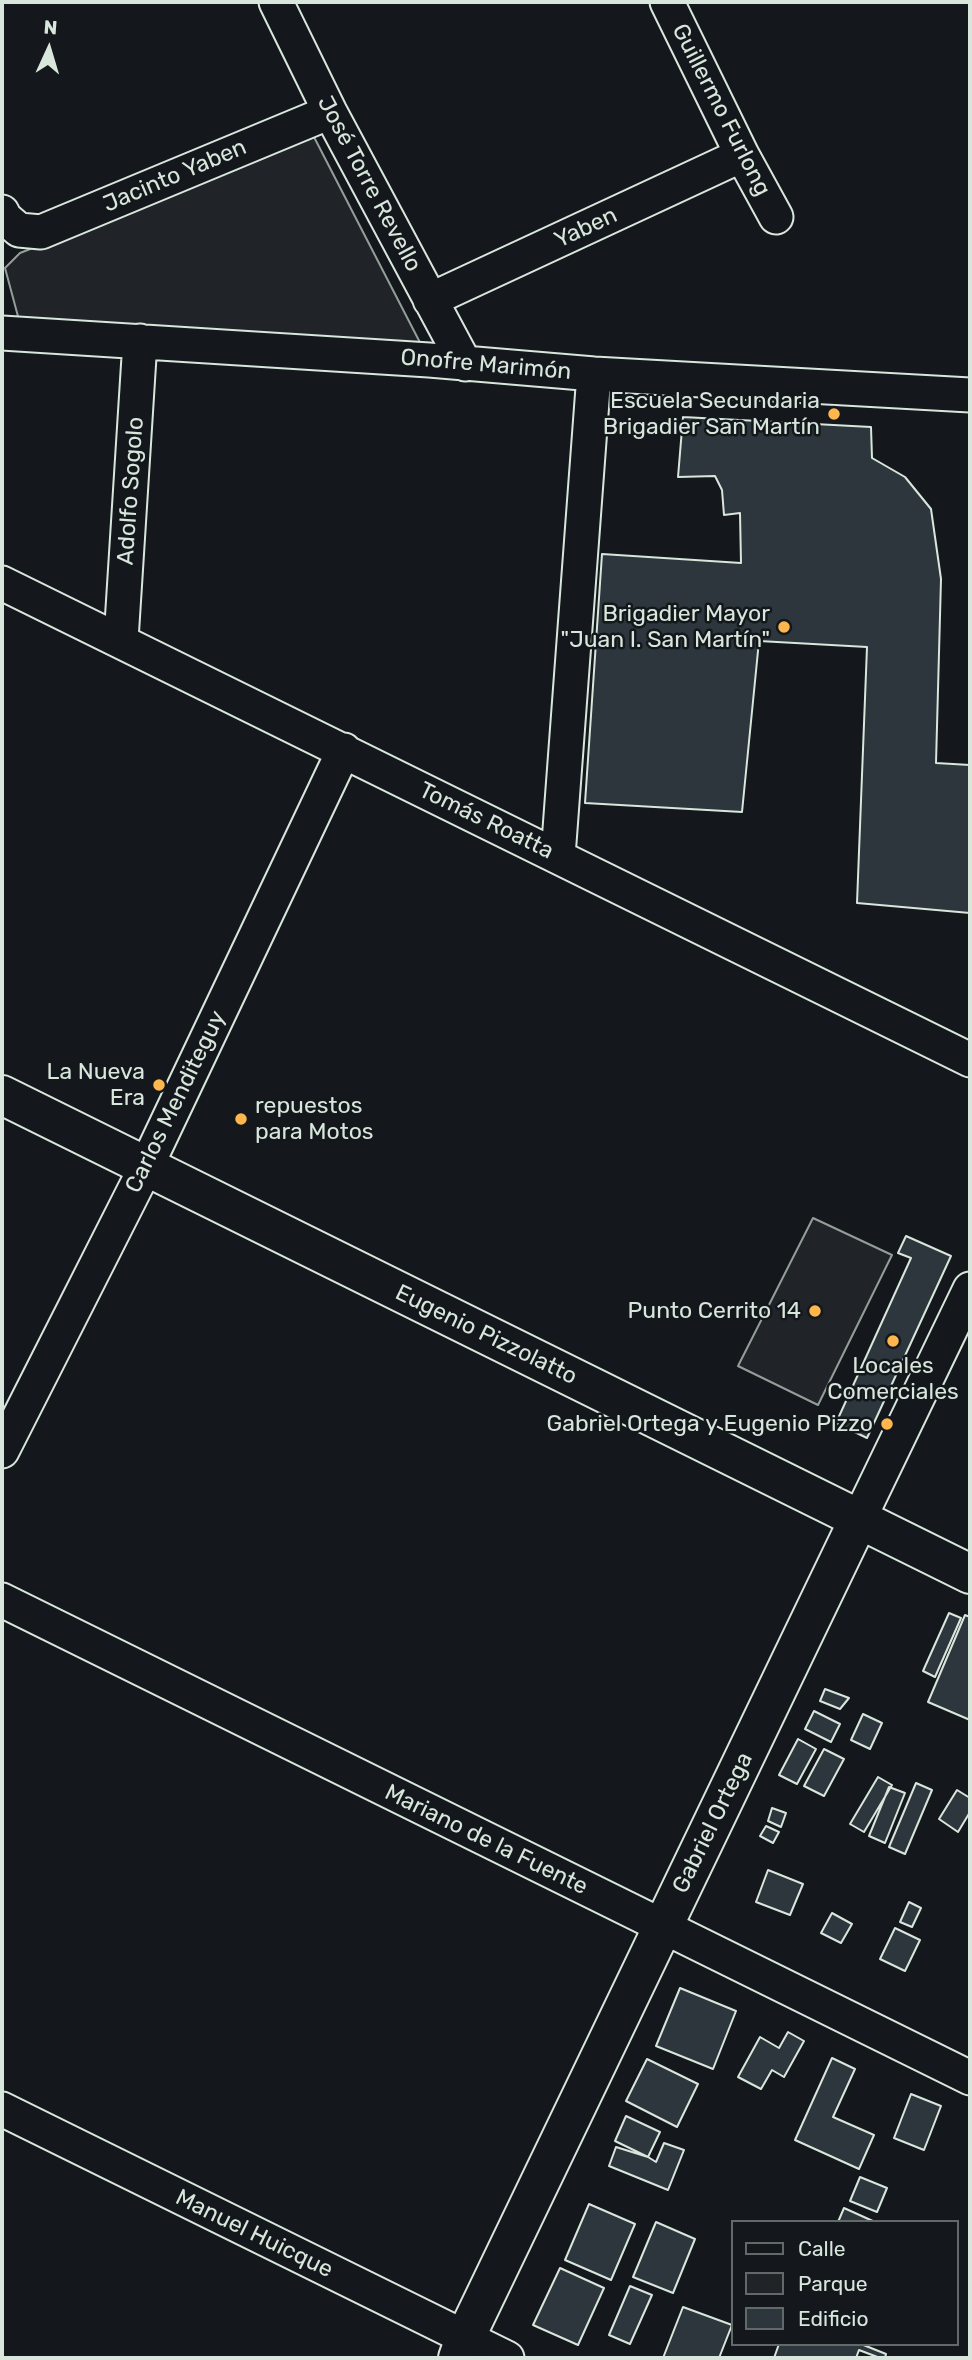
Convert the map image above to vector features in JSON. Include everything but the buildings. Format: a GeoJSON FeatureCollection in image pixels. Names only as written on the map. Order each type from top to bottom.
{"type":"FeatureCollection","features":[{"type":"Feature","properties":{"kind":"main road","name":"Eugenio Pizzolatto"},"geometry":{"type":"LineString","coordinates":[[2,1095],[970,1574]]}},
{"type":"Feature","properties":{"kind":"main road","name":"Gabriel Ortega"},"geometry":{"type":"LineString","coordinates":[[461,2348],[859,1519]]}},
{"type":"Feature","properties":{"kind":"street","name":"José Torre Revello"},"geometry":{"type":"LineString","coordinates":[[276,2],[330,112],[465,363]]}},
{"type":"Feature","properties":{"kind":"street","name":"Guillermo Furlong"},"geometry":{"type":"LineString","coordinates":[[667,2],[742,155],[776,217]]}},
{"type":"Feature","properties":{"kind":"street","name":"Jacinto Yaben"},"geometry":{"type":"LineString","coordinates":[[10,221],[41,232],[330,112]]}},
{"type":"Feature","properties":{"kind":"street","name":"Yaben"},"geometry":{"type":"LineString","coordinates":[[430,300],[742,155]]}},
{"type":"Feature","properties":{"kind":"street","name":"Onofre Marimón"},"geometry":{"type":"LineString","coordinates":[[2,333],[594,374],[970,395]]}},
{"type":"Feature","properties":{"kind":"street","name":"Adolfo Sogolo"},"geometry":{"type":"LineString","coordinates":[[121,640],[140,341]]}},
{"type":"Feature","properties":{"kind":"street"},"geometry":{"type":"LineString","coordinates":[[558,856],[594,374]]}},
{"type":"Feature","properties":{"kind":"street","name":"Tomás Roatta"},"geometry":{"type":"LineString","coordinates":[[2,583],[970,1060]]}},
{"type":"Feature","properties":{"kind":"street","name":"Carlos Menditeguy"},"geometry":{"type":"LineString","coordinates":[[2,1451],[146,1167],[344,750]]}},
{"type":"Feature","properties":{"kind":"street","name":"Gabriel Ortega"},"geometry":{"type":"LineString","coordinates":[[859,1519],[970,1289]]}},
{"type":"Feature","properties":{"kind":"street","name":"Mariano de la Fuente"},"geometry":{"type":"LineString","coordinates":[[2,1600],[970,2078]]}},
{"type":"Feature","properties":{"kind":"street","name":"Manuel Huicque"},"geometry":{"type":"LineString","coordinates":[[2,2109],[461,2348],[507,2358]]}},
{"type":"Feature","properties":{"kind":"green space"},"geometry":{"type":"Polygon","coordinates":[[[314,137],[429,360],[23,335],[5,268],[20,253],[314,137]]]}},
{"type":"Feature","properties":{"kind":"green space","name":"Punto Cerrito 14"},"geometry":{"type":"Polygon","coordinates":[[[813,1218],[892,1255],[818,1405],[738,1366],[813,1218]]]}},
{"type":"Feature","properties":{"kind":"place","name":"Escuela Secundaria Brigadier San Martín"},"geometry":{"type":"Point","coordinates":[834,414]}},
{"type":"Feature","properties":{"kind":"place","name":"Brigadier Mayor \"Juan I. San Martín\""},"geometry":{"type":"Point","coordinates":[784,627]}},
{"type":"Feature","properties":{"kind":"place","name":"La Nueva Era"},"geometry":{"type":"Point","coordinates":[159,1085]}},
{"type":"Feature","properties":{"kind":"place","name":"repuestos para Motos"},"geometry":{"type":"Point","coordinates":[241,1119]}},
{"type":"Feature","properties":{"kind":"place","name":"Punto Cerrito 14"},"geometry":{"type":"Point","coordinates":[815,1311]}},
{"type":"Feature","properties":{"kind":"place","name":"Locales Comerciales"},"geometry":{"type":"Point","coordinates":[893,1341]}},
{"type":"Feature","properties":{"kind":"place","name":"Gabriel Ortega y Eugenio Pizzo"},"geometry":{"type":"Point","coordinates":[887,1424]}}]}
